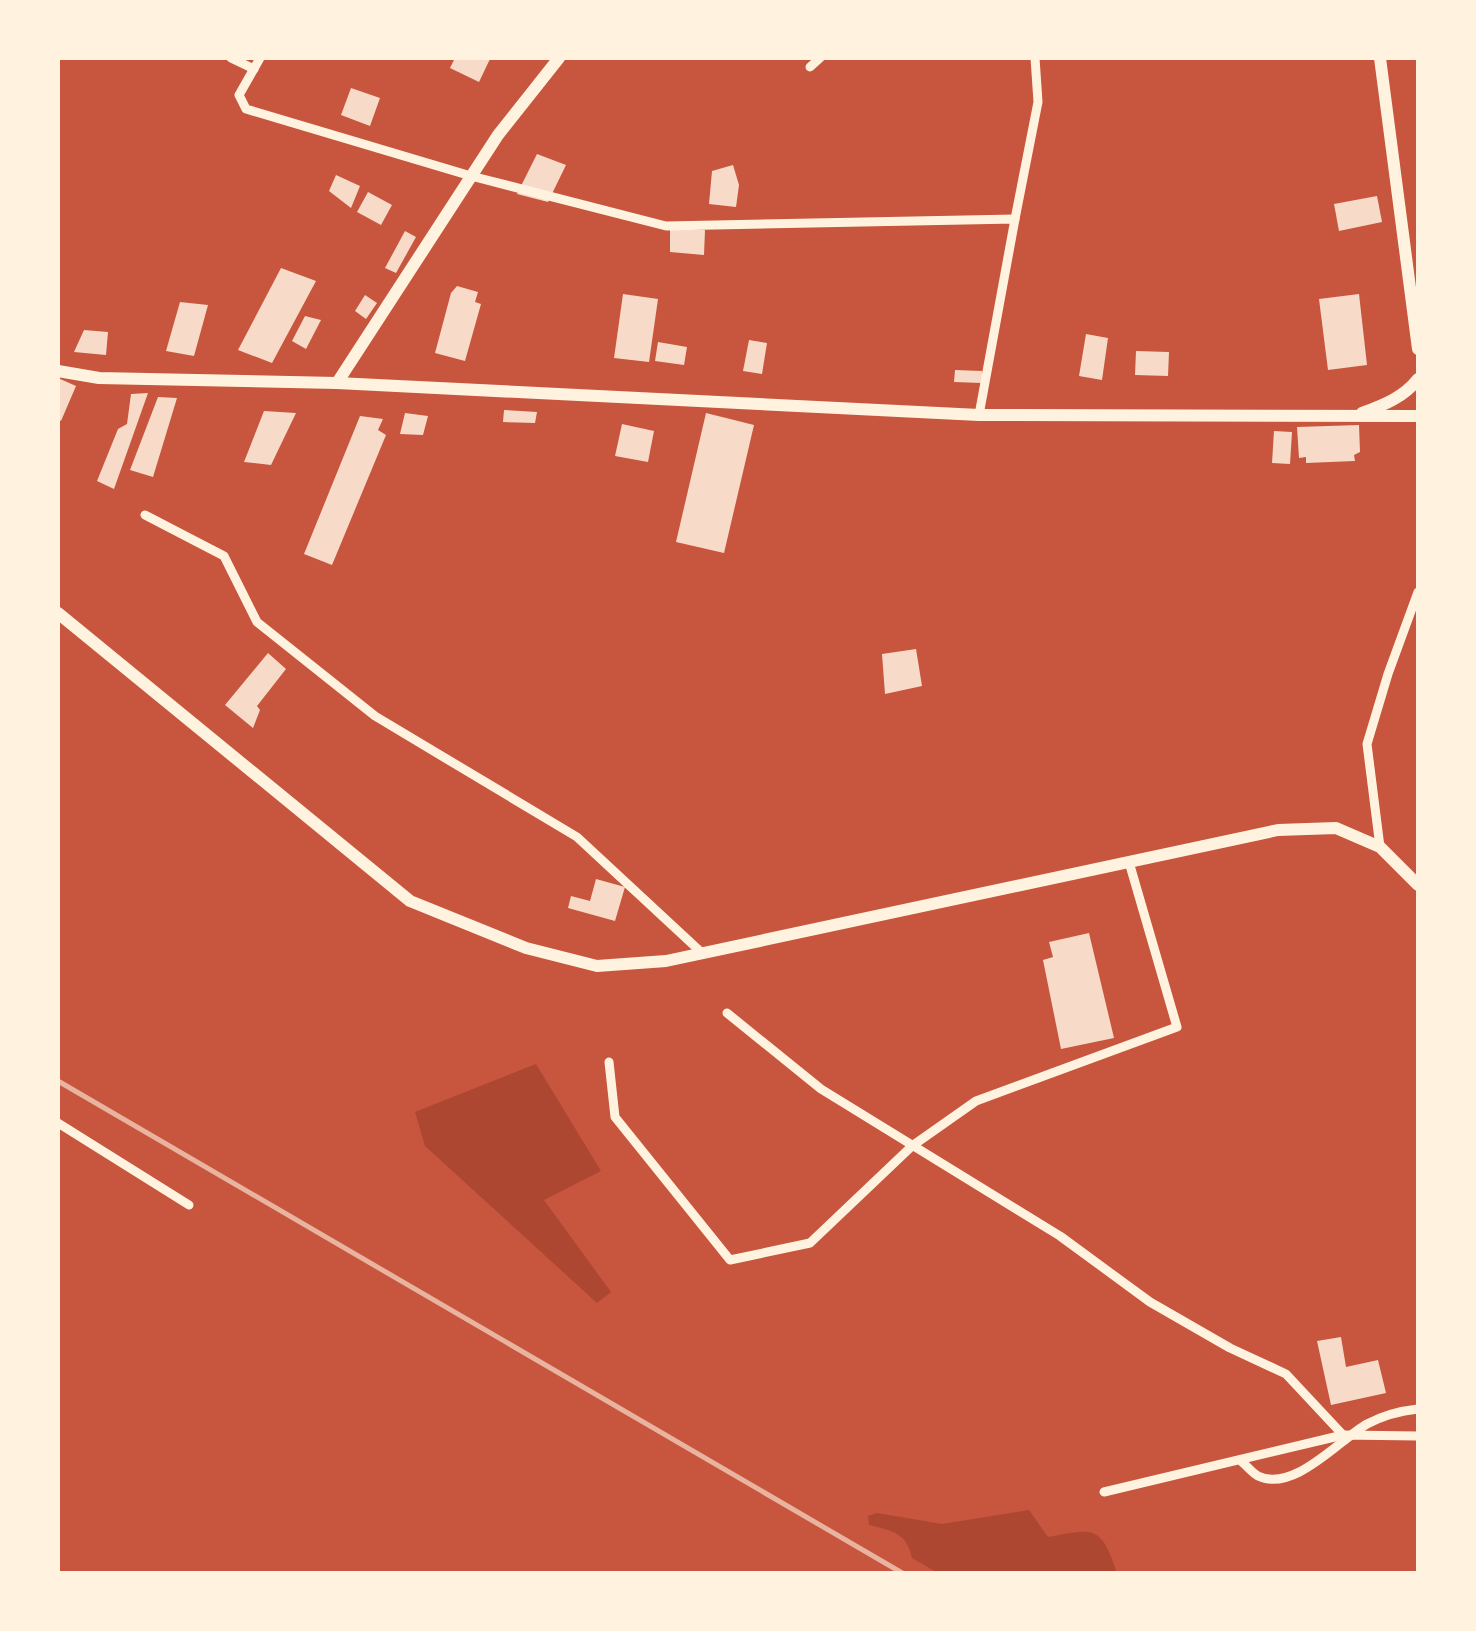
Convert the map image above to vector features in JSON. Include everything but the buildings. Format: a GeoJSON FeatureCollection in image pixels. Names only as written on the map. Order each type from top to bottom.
{"type":"FeatureCollection","features":[{"type":"Feature","properties":{"kind":"main road"},"geometry":{"type":"LineString","coordinates":[[337,383],[471,176],[559,58]]}},
{"type":"Feature","properties":{"kind":"main road"},"geometry":{"type":"LineString","coordinates":[[1380,58],[1418,348]]}},
{"type":"Feature","properties":{"kind":"main road"},"geometry":{"type":"LineString","coordinates":[[58,372],[99,378],[337,383],[979,415],[1418,416]]}},
{"type":"Feature","properties":{"kind":"main road"},"geometry":{"type":"LineString","coordinates":[[1356,416],[1392,401],[1418,379]]}},
{"type":"Feature","properties":{"kind":"main road"},"geometry":{"type":"LineString","coordinates":[[58,613],[410,902],[526,948],[597,966],[666,961],[1278,830],[1336,828],[1380,847],[1418,885]]}},
{"type":"Feature","properties":{"kind":"street"},"geometry":{"type":"LineString","coordinates":[[231,58],[254,69]]}},
{"type":"Feature","properties":{"kind":"street"},"geometry":{"type":"LineString","coordinates":[[260,58],[238,95],[246,109],[471,176],[666,226],[1016,218]]}},
{"type":"Feature","properties":{"kind":"street"},"geometry":{"type":"LineString","coordinates":[[810,67],[820,58]]}},
{"type":"Feature","properties":{"kind":"street"},"geometry":{"type":"LineString","coordinates":[[979,415],[1038,102],[1034,58]]}},
{"type":"Feature","properties":{"kind":"street"},"geometry":{"type":"LineString","coordinates":[[145,514],[224,556],[257,622],[374,716],[577,837],[702,953]]}},
{"type":"Feature","properties":{"kind":"street"},"geometry":{"type":"LineString","coordinates":[[1380,847],[1366,744],[1418,592]]}},
{"type":"Feature","properties":{"kind":"street"},"geometry":{"type":"LineString","coordinates":[[609,1062],[614,1117],[730,1260],[810,1243],[912,1146],[976,1100],[1177,1027],[1130,862]]}},
{"type":"Feature","properties":{"kind":"street"},"geometry":{"type":"LineString","coordinates":[[727,1012],[821,1089],[1060,1236],[1150,1302],[1230,1348],[1286,1374],[1348,1434]]}},
{"type":"Feature","properties":{"kind":"street"},"geometry":{"type":"LineString","coordinates":[[58,1122],[189,1205]]}},
{"type":"Feature","properties":{"kind":"street"},"geometry":{"type":"LineString","coordinates":[[1240,1460],[1256,1475],[1271,1478],[1304,1470],[1348,1434],[1394,1411],[1418,1409]]}},
{"type":"Feature","properties":{"kind":"street"},"geometry":{"type":"LineString","coordinates":[[1104,1492],[1348,1434],[1418,1436]]}},
{"type":"Feature","properties":{"kind":"shaded area"},"geometry":{"type":"Polygon","coordinates":[[[536,1064],[601,1171],[544,1200],[611,1292],[597,1303],[425,1146],[415,1112],[536,1064]]]}},
{"type":"Feature","properties":{"kind":"shaded area"},"geometry":{"type":"Polygon","coordinates":[[[1029,1510],[1048,1537],[1086,1532],[1101,1538],[1117,1573],[938,1573],[912,1558],[907,1543],[898,1534],[869,1525],[868,1516],[877,1513],[942,1524],[1029,1510]]]}},
{"type":"Feature","properties":{"kind":"railway"},"geometry":{"type":"LineString","coordinates":[[58,1081],[904,1574]]}}]}
